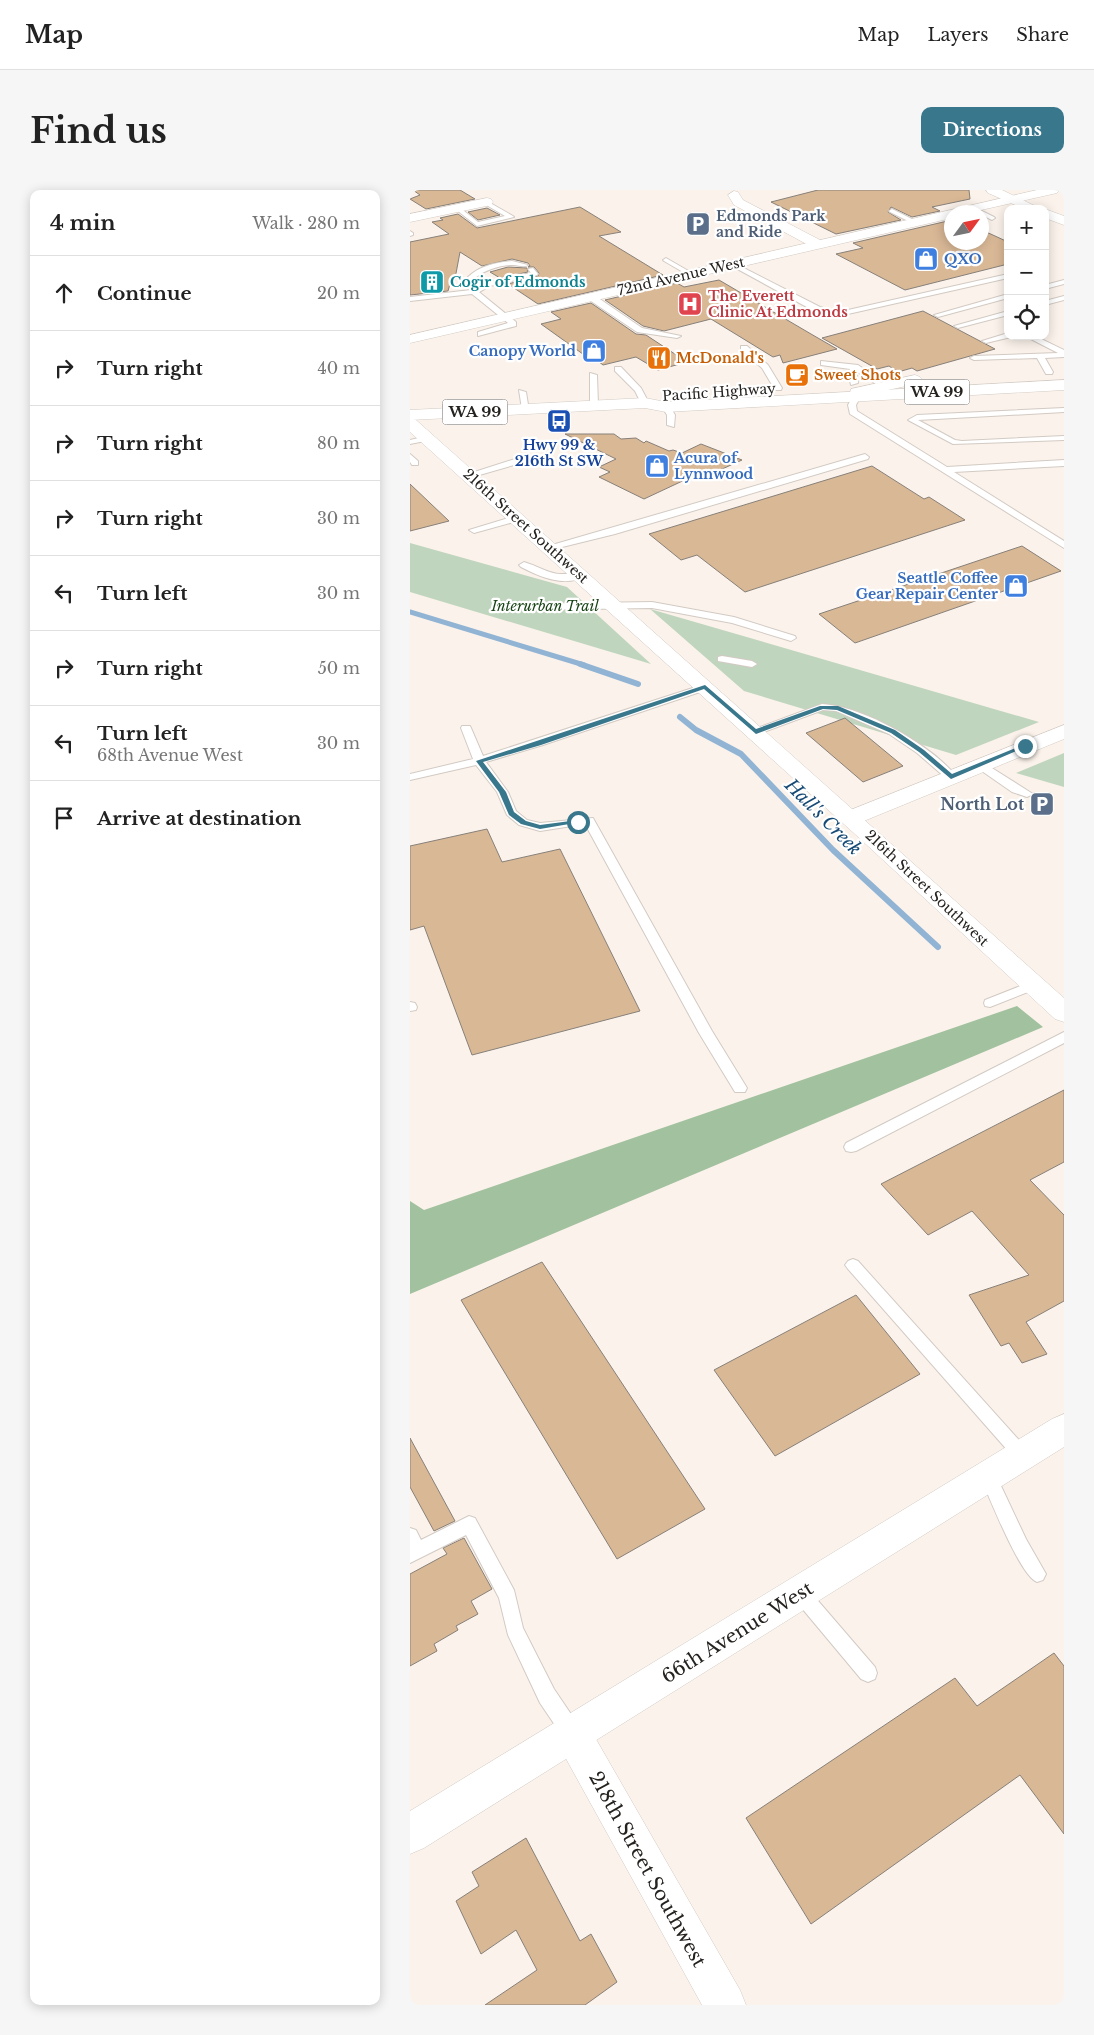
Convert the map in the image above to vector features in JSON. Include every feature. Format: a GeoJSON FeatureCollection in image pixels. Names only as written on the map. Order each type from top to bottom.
{"type":"FeatureCollection","features":[{"type":"Feature","properties":{"kind":"main road"},"geometry":{"type":"LineString","coordinates":[[992,190],[1026,205]]}},
{"type":"Feature","properties":{"kind":"main road"},"geometry":{"type":"LineString","coordinates":[[989,208],[1054,190]]}},
{"type":"Feature","properties":{"kind":"main road"},"geometry":{"type":"LineString","coordinates":[[734,195],[738,202],[817,244]]}},
{"type":"Feature","properties":{"kind":"main road"},"geometry":{"type":"LineString","coordinates":[[410,218],[457,208],[483,199]]}},
{"type":"Feature","properties":{"kind":"main road"},"geometry":{"type":"LineString","coordinates":[[1049,215],[1064,222]]}},
{"type":"Feature","properties":{"kind":"main road","name":"72nd Avenue West"},"geometry":{"type":"LineString","coordinates":[[410,339],[508,320],[591,297],[944,216]]}},
{"type":"Feature","properties":{"kind":"main road","name":"Pacific Highway"},"geometry":{"type":"LineString","coordinates":[[410,415],[646,403],[666,407],[855,390],[879,382],[1056,372]]}},
{"type":"Feature","properties":{"kind":"main road"},"geometry":{"type":"LineString","coordinates":[[855,390],[857,392],[878,389],[915,380]]}},
{"type":"Feature","properties":{"kind":"main road","name":"Pacific Highway"},"geometry":{"type":"LineString","coordinates":[[646,403],[659,394],[778,388],[855,390],[1064,385]]}},
{"type":"Feature","properties":{"kind":"main road","name":"216th Street Southwest"},"geometry":{"type":"LineString","coordinates":[[410,423],[756,732],[1064,1013]]}},
{"type":"Feature","properties":{"kind":"main road"},"geometry":{"type":"LineString","coordinates":[[851,818],[1064,731]]}},
{"type":"Feature","properties":{"kind":"main road","name":"66th Avenue West"},"geometry":{"type":"LineString","coordinates":[[410,1834],[572,1732],[801,1594],[1064,1429]]}},
{"type":"Feature","properties":{"kind":"main road","name":"218th Street Southwest"},"geometry":{"type":"LineString","coordinates":[[572,1732],[724,2005]]}},
{"type":"Feature","properties":{"kind":"lane"},"geometry":{"type":"LineString","coordinates":[[483,199],[503,203]]}},
{"type":"Feature","properties":{"kind":"lane"},"geometry":{"type":"LineString","coordinates":[[457,208],[477,224],[485,224],[511,217],[483,199]]}},
{"type":"Feature","properties":{"kind":"lane"},"geometry":{"type":"LineString","coordinates":[[892,212],[914,222]]}},
{"type":"Feature","properties":{"kind":"lane"},"geometry":{"type":"LineString","coordinates":[[666,260],[690,274]]}},
{"type":"Feature","properties":{"kind":"lane"},"geometry":{"type":"LineString","coordinates":[[410,299],[474,292],[488,284],[535,274],[528,267],[518,262],[479,270],[471,277],[474,292],[482,302],[508,320],[481,334]]}},
{"type":"Feature","properties":{"kind":"lane"},"geometry":{"type":"LineString","coordinates":[[732,264],[817,309],[839,314],[1004,277]]}},
{"type":"Feature","properties":{"kind":"lane"},"geometry":{"type":"LineString","coordinates":[[1049,286],[1064,282]]}},
{"type":"Feature","properties":{"kind":"lane"},"geometry":{"type":"LineString","coordinates":[[1055,284],[1064,288]]}},
{"type":"Feature","properties":{"kind":"lane"},"geometry":{"type":"LineString","coordinates":[[591,297],[640,330],[677,336]]}},
{"type":"Feature","properties":{"kind":"lane"},"geometry":{"type":"LineString","coordinates":[[938,315],[1004,297]]}},
{"type":"Feature","properties":{"kind":"lane"},"geometry":{"type":"LineString","coordinates":[[1049,302],[1064,298]]}},
{"type":"Feature","properties":{"kind":"lane"},"geometry":{"type":"LineString","coordinates":[[997,299],[999,315],[1004,320]]}},
{"type":"Feature","properties":{"kind":"lane"},"geometry":{"type":"LineString","coordinates":[[958,326],[1004,314]]}},
{"type":"Feature","properties":{"kind":"lane"},"geometry":{"type":"LineString","coordinates":[[986,341],[1004,337]]}},
{"type":"Feature","properties":{"kind":"lane"},"geometry":{"type":"LineString","coordinates":[[1037,340],[1064,354]]}},
{"type":"Feature","properties":{"kind":"lane"},"geometry":{"type":"LineString","coordinates":[[744,348],[765,367],[778,388]]}},
{"type":"Feature","properties":{"kind":"lane"},"geometry":{"type":"LineString","coordinates":[[974,358],[1064,354]]}},
{"type":"Feature","properties":{"kind":"lane"},"geometry":{"type":"LineString","coordinates":[[1040,356],[1056,372]]}},
{"type":"Feature","properties":{"kind":"lane"},"geometry":{"type":"LineString","coordinates":[[824,363],[855,367],[879,382]]}},
{"type":"Feature","properties":{"kind":"lane"},"geometry":{"type":"LineString","coordinates":[[855,367],[852,372],[855,390],[852,405],[853,412],[1064,545]]}},
{"type":"Feature","properties":{"kind":"lane"},"geometry":{"type":"LineString","coordinates":[[618,369],[638,390],[646,403]]}},
{"type":"Feature","properties":{"kind":"lane"},"geometry":{"type":"LineString","coordinates":[[592,375],[594,405]]}},
{"type":"Feature","properties":{"kind":"lane"},"geometry":{"type":"LineString","coordinates":[[522,392],[526,409]]}},
{"type":"Feature","properties":{"kind":"lane"},"geometry":{"type":"LineString","coordinates":[[666,407],[670,415],[671,425]]}},
{"type":"Feature","properties":{"kind":"lane"},"geometry":{"type":"LineString","coordinates":[[1064,410],[917,417],[912,420],[953,442],[1064,438]]}},
{"type":"Feature","properties":{"kind":"lane"},"geometry":{"type":"LineString","coordinates":[[410,442],[427,438]]}},
{"type":"Feature","properties":{"kind":"lane"},"geometry":{"type":"LineString","coordinates":[[550,547],[612,532],[865,457]]}},
{"type":"Feature","properties":{"kind":"lane"},"geometry":{"type":"LineString","coordinates":[[468,475],[518,461]]}},
{"type":"Feature","properties":{"kind":"lane"},"geometry":{"type":"LineString","coordinates":[[944,470],[1064,463]]}},
{"type":"Feature","properties":{"kind":"lane"},"geometry":{"type":"LineString","coordinates":[[474,530],[518,518]]}},
{"type":"Feature","properties":{"kind":"lane"},"geometry":{"type":"LineString","coordinates":[[524,565],[554,579],[564,579],[580,574]]}},
{"type":"Feature","properties":{"kind":"lane"},"geometry":{"type":"LineString","coordinates":[[525,607],[652,605],[734,620],[791,638]]}},
{"type":"Feature","properties":{"kind":"lane"},"geometry":{"type":"LineString","coordinates":[[722,659],[752,664]]}},
{"type":"Feature","properties":{"kind":"lane"},"geometry":{"type":"LineString","coordinates":[[410,777],[479,761],[539,743],[705,687]]}},
{"type":"Feature","properties":{"kind":"lane"},"geometry":{"type":"LineString","coordinates":[[756,732],[822,707],[838,708],[893,732],[921,751],[951,777]]}},
{"type":"Feature","properties":{"kind":"lane"},"geometry":{"type":"LineString","coordinates":[[466,728],[479,761],[502,792],[511,813],[523,823],[540,827],[589,820],[706,1033],[740,1088]]}},
{"type":"Feature","properties":{"kind":"lane"},"geometry":{"type":"LineString","coordinates":[[980,765],[1016,790],[1027,794]]}},
{"type":"Feature","properties":{"kind":"lane"},"geometry":{"type":"LineString","coordinates":[[990,1003],[1034,985]]}},
{"type":"Feature","properties":{"kind":"lane"},"geometry":{"type":"LineString","coordinates":[[851,1147],[1064,1037]]}},
{"type":"Feature","properties":{"kind":"lane"},"geometry":{"type":"LineString","coordinates":[[853,1264],[1022,1455]]}},
{"type":"Feature","properties":{"kind":"lane"},"geometry":{"type":"LineString","coordinates":[[988,1476],[1020,1545],[1037,1574]]}},
{"type":"Feature","properties":{"kind":"lane"},"geometry":{"type":"LineString","coordinates":[[413,1548],[469,1524],[508,1596],[514,1629],[518,1638],[547,1696],[572,1732]]}},
{"type":"Feature","properties":{"kind":"lane"},"geometry":{"type":"LineString","coordinates":[[801,1594],[868,1673]]}},
{"type":"Feature","properties":{"kind":"green space","name":"Interurban Trail"},"geometry":{"type":"Polygon","coordinates":[[[410,543],[567,587],[651,664],[410,592],[410,543]]]}},
{"type":"Feature","properties":{"kind":"green space"},"geometry":{"type":"Polygon","coordinates":[[[650,609],[1039,722],[956,755],[744,691],[650,609]]]}},
{"type":"Feature","properties":{"kind":"green space"},"geometry":{"type":"Polygon","coordinates":[[[1064,753],[1064,787],[1016,773],[1064,753]]]}},
{"type":"Feature","properties":{"kind":"green space"},"geometry":{"type":"Polygon","coordinates":[[[1017,1006],[1043,1027],[410,1294],[410,1201],[424,1210],[1017,1006]]]}},
{"type":"Feature","properties":{"kind":"building"},"geometry":{"type":"Polygon","coordinates":[[[413,190],[460,190],[475,199],[426,209],[410,199],[420,195],[413,190]]]}},
{"type":"Feature","properties":{"kind":"building"},"geometry":{"type":"Polygon","coordinates":[[[818,190],[969,190],[970,199],[932,207],[940,211],[912,217],[891,207],[888,212],[901,220],[836,234],[771,202],[818,190]]]}},
{"type":"Feature","properties":{"kind":"building"},"geometry":{"type":"Polygon","coordinates":[[[580,207],[621,232],[599,236],[663,275],[538,304],[508,284],[538,276],[539,273],[534,267],[528,267],[530,266],[528,263],[512,259],[482,266],[460,252],[454,284],[450,284],[448,291],[410,295],[410,242],[449,234],[432,222],[458,214],[477,228],[580,207]]]}},
{"type":"Feature","properties":{"kind":"building"},"geometry":{"type":"Polygon","coordinates":[[[487,208],[500,215],[478,220],[468,212],[487,208]]]}},
{"type":"Feature","properties":{"kind":"building","name":"QXO"},"geometry":{"type":"Polygon","coordinates":[[[944,222],[944,250],[989,250],[989,233],[1004,240],[1004,265],[905,290],[836,254],[863,248],[853,243],[944,222]]]}},
{"type":"Feature","properties":{"kind":"building"},"geometry":{"type":"Polygon","coordinates":[[[508,267],[527,268],[528,272],[500,278],[490,272],[508,267]]]}},
{"type":"Feature","properties":{"kind":"building"},"geometry":{"type":"Polygon","coordinates":[[[719,280],[837,349],[783,363],[780,355],[773,357],[711,319],[664,331],[643,326],[605,300],[677,283],[684,287],[719,280]]]}},
{"type":"Feature","properties":{"kind":"building"},"geometry":{"type":"Polygon","coordinates":[[[591,303],[636,334],[646,335],[687,362],[658,370],[636,357],[603,365],[598,361],[594,362],[541,324],[561,319],[551,312],[591,303]]]}},
{"type":"Feature","properties":{"kind":"building"},"geometry":{"type":"Polygon","coordinates":[[[923,311],[995,349],[917,371],[912,368],[898,372],[889,366],[877,369],[822,338],[923,311]]]}},
{"type":"Feature","properties":{"kind":"building","name":"Acura of Lynnwood"},"geometry":{"type":"Polygon","coordinates":[[[565,434],[614,434],[621,439],[636,438],[644,443],[646,441],[669,451],[673,450],[682,453],[701,444],[742,460],[698,480],[691,477],[644,499],[599,477],[610,472],[599,467],[616,459],[565,434]]]}},
{"type":"Feature","properties":{"kind":"building"},"geometry":{"type":"Polygon","coordinates":[[[872,466],[924,499],[929,497],[965,520],[745,592],[697,555],[681,560],[649,534],[872,466]]]}},
{"type":"Feature","properties":{"kind":"building"},"geometry":{"type":"Polygon","coordinates":[[[410,484],[449,521],[410,531],[410,484]]]}},
{"type":"Feature","properties":{"kind":"building"},"geometry":{"type":"Polygon","coordinates":[[[1022,546],[1061,571],[855,643],[819,614],[1022,546]]]}},
{"type":"Feature","properties":{"kind":"building"},"geometry":{"type":"Polygon","coordinates":[[[845,718],[903,766],[863,782],[806,733],[845,718]]]}},
{"type":"Feature","properties":{"kind":"building"},"geometry":{"type":"Polygon","coordinates":[[[487,829],[502,862],[560,849],[640,1011],[472,1055],[424,926],[410,930],[410,846],[487,829]]]}},
{"type":"Feature","properties":{"kind":"building"},"geometry":{"type":"Polygon","coordinates":[[[1064,1090],[1064,1162],[1030,1180],[1064,1215],[1064,1301],[1026,1322],[1047,1354],[1022,1363],[1009,1343],[1001,1346],[969,1295],[1029,1275],[972,1211],[928,1235],[881,1184],[1064,1090]]]}},
{"type":"Feature","properties":{"kind":"building"},"geometry":{"type":"Polygon","coordinates":[[[542,1262],[705,1509],[617,1559],[461,1300],[542,1262]]]}},
{"type":"Feature","properties":{"kind":"building"},"geometry":{"type":"Polygon","coordinates":[[[856,1295],[920,1374],[775,1456],[714,1370],[856,1295]]]}},
{"type":"Feature","properties":{"kind":"building"},"geometry":{"type":"Polygon","coordinates":[[[410,1438],[455,1521],[434,1531],[410,1487],[410,1438]]]}},
{"type":"Feature","properties":{"kind":"building"},"geometry":{"type":"Polygon","coordinates":[[[464,1538],[492,1589],[471,1601],[478,1614],[456,1626],[458,1630],[434,1644],[437,1651],[410,1666],[410,1574],[447,1554],[443,1548],[464,1538]]]}},
{"type":"Feature","properties":{"kind":"building"},"geometry":{"type":"Polygon","coordinates":[[[1054,1653],[1064,1666],[1064,1834],[1020,1775],[811,1924],[746,1818],[955,1678],[977,1706],[1054,1653]]]}},
{"type":"Feature","properties":{"kind":"building"},"geometry":{"type":"Polygon","coordinates":[[[526,1838],[580,1941],[591,1934],[617,1982],[585,2005],[485,2005],[537,1970],[516,1930],[481,1954],[456,1901],[479,1886],[472,1872],[526,1838]]]}},
{"type":"Feature","properties":{"kind":"waterway","name":"Hall's Creek"},"geometry":{"type":"LineString","coordinates":[[410,612],[584,665]]}},
{"type":"Feature","properties":{"kind":"waterway","name":"Hall's Creek"},"geometry":{"type":"LineString","coordinates":[[580,664],[638,684]]}},
{"type":"Feature","properties":{"kind":"waterway","name":"Hall's Creek"},"geometry":{"type":"LineString","coordinates":[[680,717],[696,730],[741,754],[833,850],[938,947]]}},
{"type":"Feature","properties":{"kind":"place","name":"Edmonds Park and Ride"},"geometry":{"type":"Point","coordinates":[698,224]}},
{"type":"Feature","properties":{"kind":"place","name":"QXO"},"geometry":{"type":"Point","coordinates":[926,259]}},
{"type":"Feature","properties":{"kind":"place","name":"Cogir of Edmonds"},"geometry":{"type":"Point","coordinates":[432,282]}},
{"type":"Feature","properties":{"kind":"place","name":"The Everett Clinic At Edmonds"},"geometry":{"type":"Point","coordinates":[690,304]}},
{"type":"Feature","properties":{"kind":"place","name":"Canopy World"},"geometry":{"type":"Point","coordinates":[594,351]}},
{"type":"Feature","properties":{"kind":"place","name":"McDonald's"},"geometry":{"type":"Point","coordinates":[659,358]}},
{"type":"Feature","properties":{"kind":"place","name":"Sweet Shots"},"geometry":{"type":"Point","coordinates":[797,375]}},
{"type":"Feature","properties":{"kind":"place","name":"Hwy 99 & 216th St SW"},"geometry":{"type":"Point","coordinates":[559,421]}},
{"type":"Feature","properties":{"kind":"place","name":"Acura of Lynnwood"},"geometry":{"type":"Point","coordinates":[657,466]}},
{"type":"Feature","properties":{"kind":"place","name":"Seattle Coffee Gear Repair Center"},"geometry":{"type":"Point","coordinates":[1016,586]}},
{"type":"Feature","properties":{"kind":"place","name":"North Lot"},"geometry":{"type":"Point","coordinates":[1042,804]}},
{"type":"Feature","properties":{"kind":"route"},"geometry":{"type":"LineString","coordinates":[[578,822],[540,827],[523,823],[511,813],[502,792],[479,761],[539,743],[705,687],[756,732],[822,707],[838,708],[893,732],[921,751],[951,777],[1025,746]]}}]}
